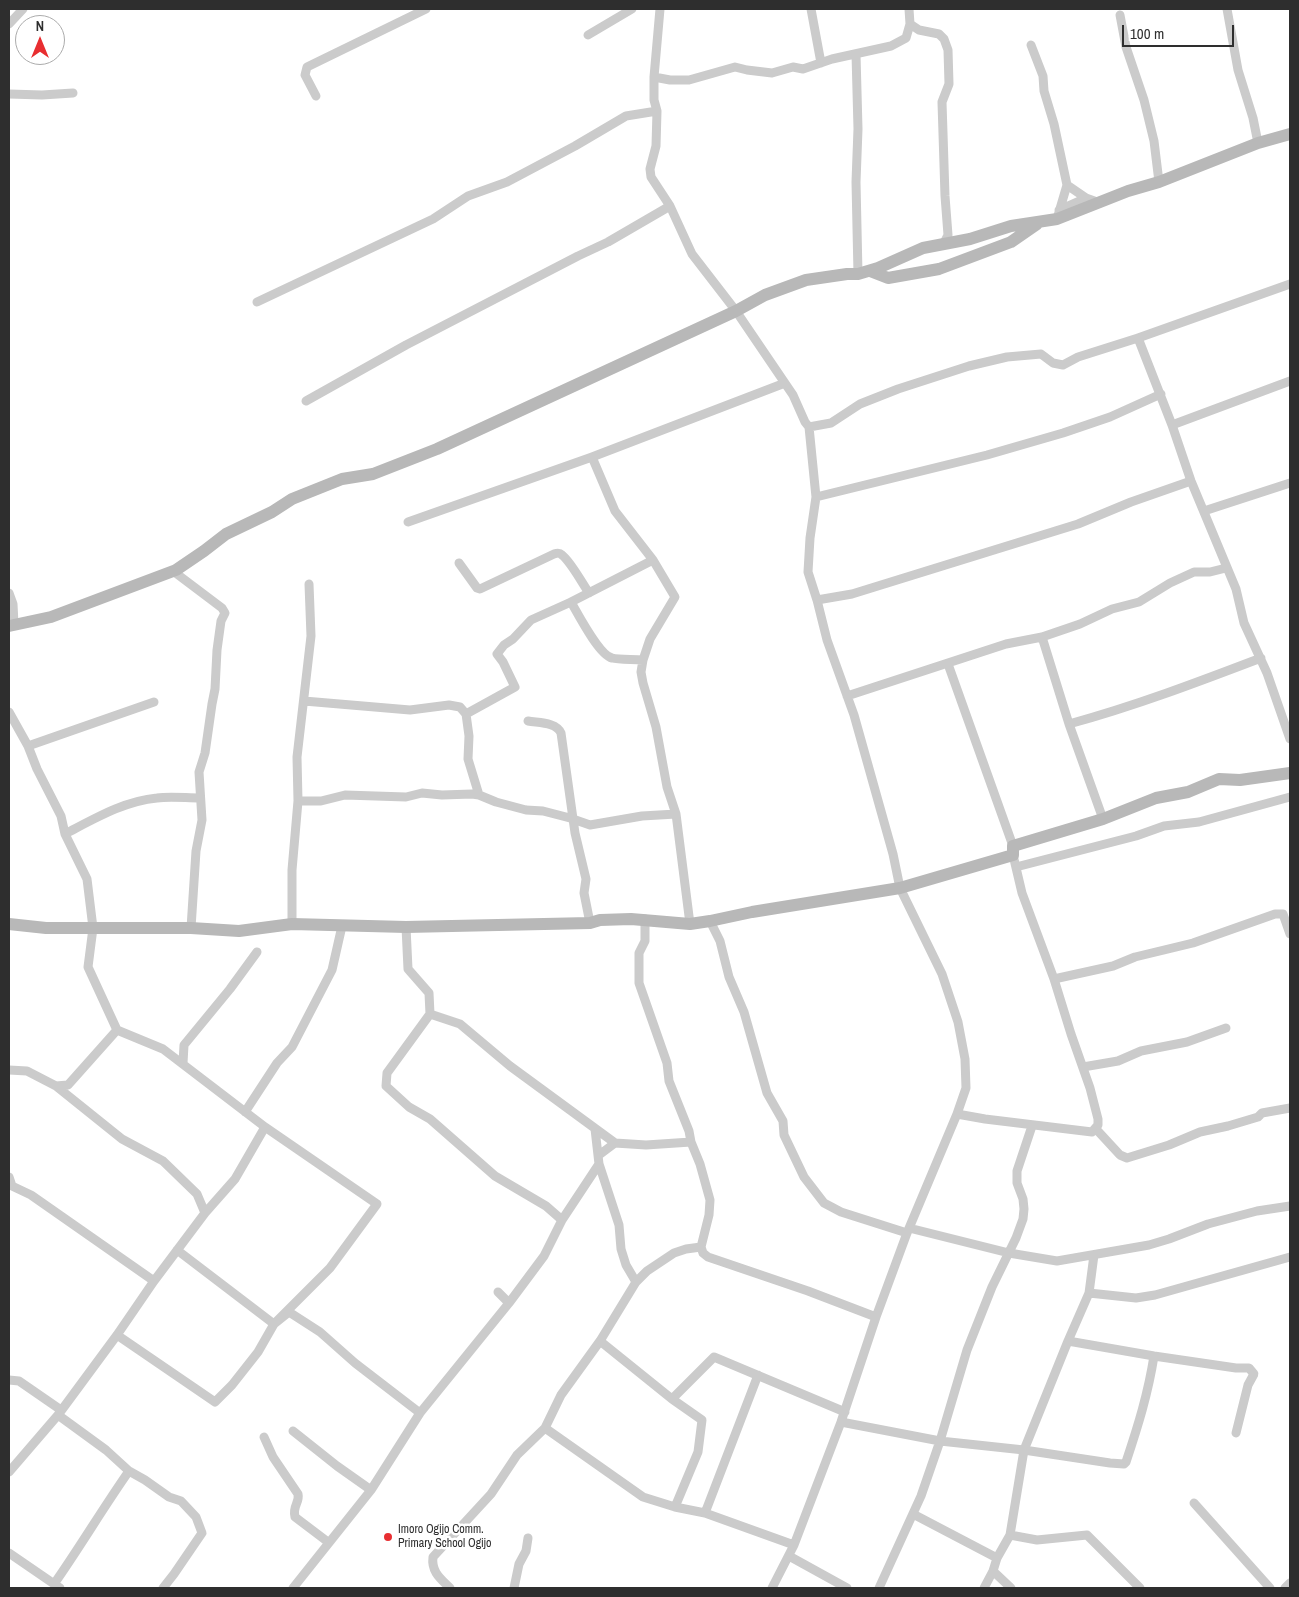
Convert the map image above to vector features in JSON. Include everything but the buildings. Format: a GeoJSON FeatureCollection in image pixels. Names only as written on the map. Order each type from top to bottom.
{"type":"FeatureCollection","features":[{"type":"Feature","properties":{"kind":"street"},"geometry":{"type":"LineString","coordinates":[[9,24],[22,9]]}},
{"type":"Feature","properties":{"kind":"street"},"geometry":{"type":"LineString","coordinates":[[316,96],[305,75],[307,67],[426,9]]}},
{"type":"Feature","properties":{"kind":"street"},"geometry":{"type":"LineString","coordinates":[[588,35],[632,9]]}},
{"type":"Feature","properties":{"kind":"street"},"geometry":{"type":"LineString","coordinates":[[660,9],[654,77],[654,100],[657,111],[656,146],[650,169],[651,177],[670,206],[692,254],[736,312],[785,383],[809,427],[816,497],[810,538],[808,572],[817,600],[826,640],[854,715],[893,854],[900,888],[942,974],[958,1022],[965,1059],[966,1088],[957,1114],[908,1231],[876,1317],[845,1412],[794,1545],[772,1588]]}},
{"type":"Feature","properties":{"kind":"street"},"geometry":{"type":"LineString","coordinates":[[811,9],[821,62]]}},
{"type":"Feature","properties":{"kind":"street"},"geometry":{"type":"LineString","coordinates":[[654,77],[670,80],[689,80],[735,67],[772,73],[793,67],[803,69],[832,58],[891,46],[906,38],[910,24],[909,9]]}},
{"type":"Feature","properties":{"kind":"street"},"geometry":{"type":"LineString","coordinates":[[1227,9],[1238,70],[1253,118],[1258,143]]}},
{"type":"Feature","properties":{"kind":"street"},"geometry":{"type":"LineString","coordinates":[[1120,15],[1126,47],[1144,100],[1154,141],[1160,182]]}},
{"type":"Feature","properties":{"kind":"street"},"geometry":{"type":"LineString","coordinates":[[910,24],[919,30],[939,34],[944,39],[948,50],[949,84],[942,102],[945,196],[949,240]]}},
{"type":"Feature","properties":{"kind":"street"},"geometry":{"type":"LineString","coordinates":[[1031,45],[1043,76],[1044,91],[1054,124],[1067,185],[1058,214]]}},
{"type":"Feature","properties":{"kind":"street"},"geometry":{"type":"LineString","coordinates":[[856,54],[858,129],[856,182],[864,273]]}},
{"type":"Feature","properties":{"kind":"street"},"geometry":{"type":"LineString","coordinates":[[9,94],[42,95],[73,93]]}},
{"type":"Feature","properties":{"kind":"street"},"geometry":{"type":"LineString","coordinates":[[257,302],[433,219],[468,196],[507,182],[626,116],[657,111]]}},
{"type":"Feature","properties":{"kind":"street"},"geometry":{"type":"LineString","coordinates":[[1058,214],[1100,203],[1128,191],[1160,182],[1258,143],[1290,134]]}},
{"type":"Feature","properties":{"kind":"street"},"geometry":{"type":"LineString","coordinates":[[1067,185],[1086,198],[1100,203]]}},
{"type":"Feature","properties":{"kind":"street"},"geometry":{"type":"LineString","coordinates":[[9,593],[13,604],[12,627],[51,617],[173,571],[226,534],[272,512],[292,499],[342,479],[373,474],[437,449],[736,312],[765,295],[806,280],[864,273],[888,278],[939,269],[1011,242],[1040,222],[1086,198]]}},
{"type":"Feature","properties":{"kind":"street"},"geometry":{"type":"LineString","coordinates":[[306,401],[415,340],[608,242],[670,206]]}},
{"type":"Feature","properties":{"kind":"street"},"geometry":{"type":"LineString","coordinates":[[864,273],[923,248],[949,240],[970,239],[1011,226],[1040,222]]}},
{"type":"Feature","properties":{"kind":"street"},"geometry":{"type":"LineString","coordinates":[[809,427],[831,423],[860,404],[898,389],[968,366],[1007,357],[1041,354],[1054,363],[1063,365],[1078,357],[1138,338],[1290,284]]}},
{"type":"Feature","properties":{"kind":"street"},"geometry":{"type":"LineString","coordinates":[[1138,338],[1161,394],[1191,481],[1236,589],[1244,623],[1261,658],[1290,740]]}},
{"type":"Feature","properties":{"kind":"street"},"geometry":{"type":"LineString","coordinates":[[1172,425],[1290,381]]}},
{"type":"Feature","properties":{"kind":"street"},"geometry":{"type":"LineString","coordinates":[[408,522],[592,457],[785,383]]}},
{"type":"Feature","properties":{"kind":"street"},"geometry":{"type":"LineString","coordinates":[[816,497],[987,455],[1063,433],[1110,417],[1161,394]]}},
{"type":"Feature","properties":{"kind":"street"},"geometry":{"type":"LineString","coordinates":[[592,457],[615,511],[653,560],[675,598],[650,639],[641,672],[656,727],[667,787],[676,814],[690,924]]}},
{"type":"Feature","properties":{"kind":"street"},"geometry":{"type":"LineString","coordinates":[[817,600],[852,594],[1078,524],[1131,502],[1191,481]]}},
{"type":"Feature","properties":{"kind":"street"},"geometry":{"type":"LineString","coordinates":[[1204,512],[1290,483]]}},
{"type":"Feature","properties":{"kind":"street"},"geometry":{"type":"LineString","coordinates":[[459,564],[477,588],[480,589],[558,553],[562,555],[573,569],[589,593]]}},
{"type":"Feature","properties":{"kind":"street"},"geometry":{"type":"LineString","coordinates":[[466,714],[515,687],[497,654],[504,644],[531,620],[571,602],[653,560]]}},
{"type":"Feature","properties":{"kind":"street"},"geometry":{"type":"LineString","coordinates":[[847,696],[1006,644],[1042,636],[1080,624],[1112,610],[1140,602],[1170,583],[1194,572],[1210,572],[1226,568]]}},
{"type":"Feature","properties":{"kind":"street"},"geometry":{"type":"LineString","coordinates":[[173,571],[222,608],[225,613],[217,650],[216,689],[200,772],[202,820],[196,851],[191,928]]}},
{"type":"Feature","properties":{"kind":"street"},"geometry":{"type":"LineString","coordinates":[[292,924],[292,870],[298,801],[297,756],[311,636],[309,584]]}},
{"type":"Feature","properties":{"kind":"street"},"geometry":{"type":"LineString","coordinates":[[571,602],[603,654],[611,658],[643,660]]}},
{"type":"Feature","properties":{"kind":"street"},"geometry":{"type":"LineString","coordinates":[[1042,636],[1103,819]]}},
{"type":"Feature","properties":{"kind":"street"},"geometry":{"type":"LineString","coordinates":[[1070,724],[1162,696],[1261,658]]}},
{"type":"Feature","properties":{"kind":"street"},"geometry":{"type":"LineString","coordinates":[[948,664],[1013,850],[1022,893],[1054,978],[1090,1088],[1098,1119],[1096,1129],[1092,1132],[985,1120],[957,1114]]}},
{"type":"Feature","properties":{"kind":"street"},"geometry":{"type":"LineString","coordinates":[[304,701],[410,710],[449,705],[460,707],[466,714],[469,736],[468,759],[480,795]]}},
{"type":"Feature","properties":{"kind":"street"},"geometry":{"type":"LineString","coordinates":[[28,746],[154,702]]}},
{"type":"Feature","properties":{"kind":"street"},"geometry":{"type":"LineString","coordinates":[[9,712],[28,746],[87,879],[93,928],[88,967],[117,1030],[163,1050],[265,1127],[377,1204],[330,1268],[274,1324],[177,1250]]}},
{"type":"Feature","properties":{"kind":"street"},"geometry":{"type":"LineString","coordinates":[[528,721],[555,726],[561,733],[573,819],[586,879],[584,893],[590,923]]}},
{"type":"Feature","properties":{"kind":"street"},"geometry":{"type":"LineString","coordinates":[[9,924],[46,928],[191,928],[239,931],[292,924],[406,927],[590,923],[600,920],[645,919],[690,924],[900,888],[1103,819],[1156,798],[1188,792],[1219,779],[1240,780],[1290,774]]}},
{"type":"Feature","properties":{"kind":"street"},"geometry":{"type":"LineString","coordinates":[[298,801],[321,801],[345,795],[406,797],[422,793],[442,795],[461,793],[480,795],[496,802],[526,810],[543,810],[590,825],[642,816],[676,814]]}},
{"type":"Feature","properties":{"kind":"street"},"geometry":{"type":"LineString","coordinates":[[1016,867],[1136,836],[1164,826],[1199,822],[1290,797]]}},
{"type":"Feature","properties":{"kind":"street"},"geometry":{"type":"LineString","coordinates":[[66,834],[115,809],[147,800],[157,798],[200,798]]}},
{"type":"Feature","properties":{"kind":"street"},"geometry":{"type":"LineString","coordinates":[[1054,978],[1113,966],[1135,957],[1193,943],[1275,914],[1283,914],[1290,934]]}},
{"type":"Feature","properties":{"kind":"street"},"geometry":{"type":"LineString","coordinates":[[645,919],[644,940],[639,953],[639,983],[667,1063],[669,1081],[686,1123],[710,1200],[709,1215],[701,1247],[703,1253],[708,1257],[808,1291],[876,1317]]}},
{"type":"Feature","properties":{"kind":"street"},"geometry":{"type":"LineString","coordinates":[[710,921],[720,940],[729,977],[744,1012],[767,1093],[783,1121],[784,1135],[804,1177],[824,1203],[841,1212],[908,1231],[1009,1253],[1058,1261],[1149,1245],[1208,1224],[1257,1211],[1290,1206]]}},
{"type":"Feature","properties":{"kind":"street"},"geometry":{"type":"LineString","coordinates":[[245,1112],[277,1063],[292,1047],[332,970],[342,926]]}},
{"type":"Feature","properties":{"kind":"street"},"geometry":{"type":"LineString","coordinates":[[406,927],[408,969],[429,993],[430,1014],[387,1073],[386,1086],[410,1108],[430,1119],[495,1176],[546,1206],[562,1220]]}},
{"type":"Feature","properties":{"kind":"street"},"geometry":{"type":"LineString","coordinates":[[183,1064],[184,1045],[230,989],[257,952]]}},
{"type":"Feature","properties":{"kind":"street"},"geometry":{"type":"LineString","coordinates":[[430,1014],[460,1024],[510,1066],[615,1143],[646,1146],[691,1142]]}},
{"type":"Feature","properties":{"kind":"street"},"geometry":{"type":"LineString","coordinates":[[1083,1067],[1118,1062],[1141,1051],[1187,1042],[1226,1028]]}},
{"type":"Feature","properties":{"kind":"street"},"geometry":{"type":"LineString","coordinates":[[56,1086],[68,1085],[117,1030]]}},
{"type":"Feature","properties":{"kind":"street"},"geometry":{"type":"LineString","coordinates":[[163,1050],[184,1045]]}},
{"type":"Feature","properties":{"kind":"street"},"geometry":{"type":"LineString","coordinates":[[9,1070],[27,1071],[56,1086],[122,1140],[163,1161],[197,1194],[205,1213]]}},
{"type":"Feature","properties":{"kind":"street"},"geometry":{"type":"LineString","coordinates":[[1096,1129],[1120,1156],[1127,1158],[1169,1145],[1200,1132],[1258,1118],[1262,1113],[1290,1108]]}},
{"type":"Feature","properties":{"kind":"street"},"geometry":{"type":"LineString","coordinates":[[879,1588],[921,1496],[967,1350],[992,1287],[1016,1238],[1024,1209],[1023,1199],[1017,1183],[1017,1171],[1032,1126]]}},
{"type":"Feature","properties":{"kind":"street"},"geometry":{"type":"LineString","coordinates":[[9,1472],[59,1412],[205,1213],[236,1179],[265,1127]]}},
{"type":"Feature","properties":{"kind":"street"},"geometry":{"type":"LineString","coordinates":[[595,1129],[599,1159],[619,1225],[621,1249],[626,1265],[636,1282]]}},
{"type":"Feature","properties":{"kind":"street"},"geometry":{"type":"LineString","coordinates":[[294,1588],[328,1542],[371,1490],[420,1413],[510,1303],[544,1256],[562,1220],[599,1159],[615,1143]]}},
{"type":"Feature","properties":{"kind":"street"},"geometry":{"type":"LineString","coordinates":[[9,1177],[12,1186],[31,1196],[154,1281]]}},
{"type":"Feature","properties":{"kind":"street"},"geometry":{"type":"LineString","coordinates":[[450,1588],[435,1572],[432,1565],[434,1557],[491,1494],[518,1455],[544,1428],[560,1395],[600,1341],[636,1282],[647,1271],[674,1253],[701,1247]]}},
{"type":"Feature","properties":{"kind":"street"},"geometry":{"type":"LineString","coordinates":[[984,1588],[997,1558],[1010,1535],[1024,1450],[1089,1293],[1094,1255]]}},
{"type":"Feature","properties":{"kind":"street"},"geometry":{"type":"LineString","coordinates":[[1089,1293],[1136,1298],[1155,1295],[1290,1257]]}},
{"type":"Feature","properties":{"kind":"street"},"geometry":{"type":"LineString","coordinates":[[498,1292],[510,1303]]}},
{"type":"Feature","properties":{"kind":"street"},"geometry":{"type":"LineString","coordinates":[[117,1335],[215,1402],[232,1385],[258,1352],[274,1324],[289,1312],[320,1332],[355,1363],[420,1413]]}},
{"type":"Feature","properties":{"kind":"street"},"geometry":{"type":"LineString","coordinates":[[600,1341],[672,1399],[702,1420],[698,1452],[675,1507]]}},
{"type":"Feature","properties":{"kind":"street"},"geometry":{"type":"LineString","coordinates":[[1068,1341],[1154,1356],[1236,1368],[1249,1368],[1254,1374],[1248,1386],[1236,1433]]}},
{"type":"Feature","properties":{"kind":"street"},"geometry":{"type":"LineString","coordinates":[[841,1422],[940,1440],[1124,1464],[1142,1415],[1150,1384],[1154,1356]]}},
{"type":"Feature","properties":{"kind":"street"},"geometry":{"type":"LineString","coordinates":[[672,1399],[714,1358],[845,1412]]}},
{"type":"Feature","properties":{"kind":"street"},"geometry":{"type":"LineString","coordinates":[[705,1513],[758,1375]]}},
{"type":"Feature","properties":{"kind":"street"},"geometry":{"type":"LineString","coordinates":[[9,1380],[19,1381],[106,1450],[129,1471],[170,1497],[181,1501],[196,1516],[202,1533],[163,1588]]}},
{"type":"Feature","properties":{"kind":"street"},"geometry":{"type":"LineString","coordinates":[[544,1428],[643,1497],[675,1507],[705,1513],[794,1545]]}},
{"type":"Feature","properties":{"kind":"street"},"geometry":{"type":"LineString","coordinates":[[293,1431],[371,1490]]}},
{"type":"Feature","properties":{"kind":"street"},"geometry":{"type":"LineString","coordinates":[[264,1437],[273,1457],[298,1494],[299,1499],[293,1511],[295,1517],[328,1542]]}},
{"type":"Feature","properties":{"kind":"street"},"geometry":{"type":"LineString","coordinates":[[9,1553],[57,1586],[109,1499],[129,1471]]}},
{"type":"Feature","properties":{"kind":"street"},"geometry":{"type":"LineString","coordinates":[[1194,1503],[1270,1588]]}},
{"type":"Feature","properties":{"kind":"street"},"geometry":{"type":"LineString","coordinates":[[913,1514],[997,1558]]}},
{"type":"Feature","properties":{"kind":"street"},"geometry":{"type":"LineString","coordinates":[[1010,1535],[1037,1540],[1087,1535],[1140,1588]]}},
{"type":"Feature","properties":{"kind":"street"},"geometry":{"type":"LineString","coordinates":[[514,1588],[519,1564],[526,1551],[528,1538]]}},
{"type":"Feature","properties":{"kind":"street"},"geometry":{"type":"LineString","coordinates":[[789,1556],[847,1588]]}},
{"type":"Feature","properties":{"kind":"street"},"geometry":{"type":"LineString","coordinates":[[992,1571],[1011,1588]]}},
{"type":"Feature","properties":{"kind":"street"},"geometry":{"type":"LineString","coordinates":[[1285,1588],[1290,1583]]}},
{"type":"Feature","properties":{"kind":"place","name":"Imoro Ogijo Comm. Primary School Ogijo"},"geometry":{"type":"Point","coordinates":[388,1537]}}]}
